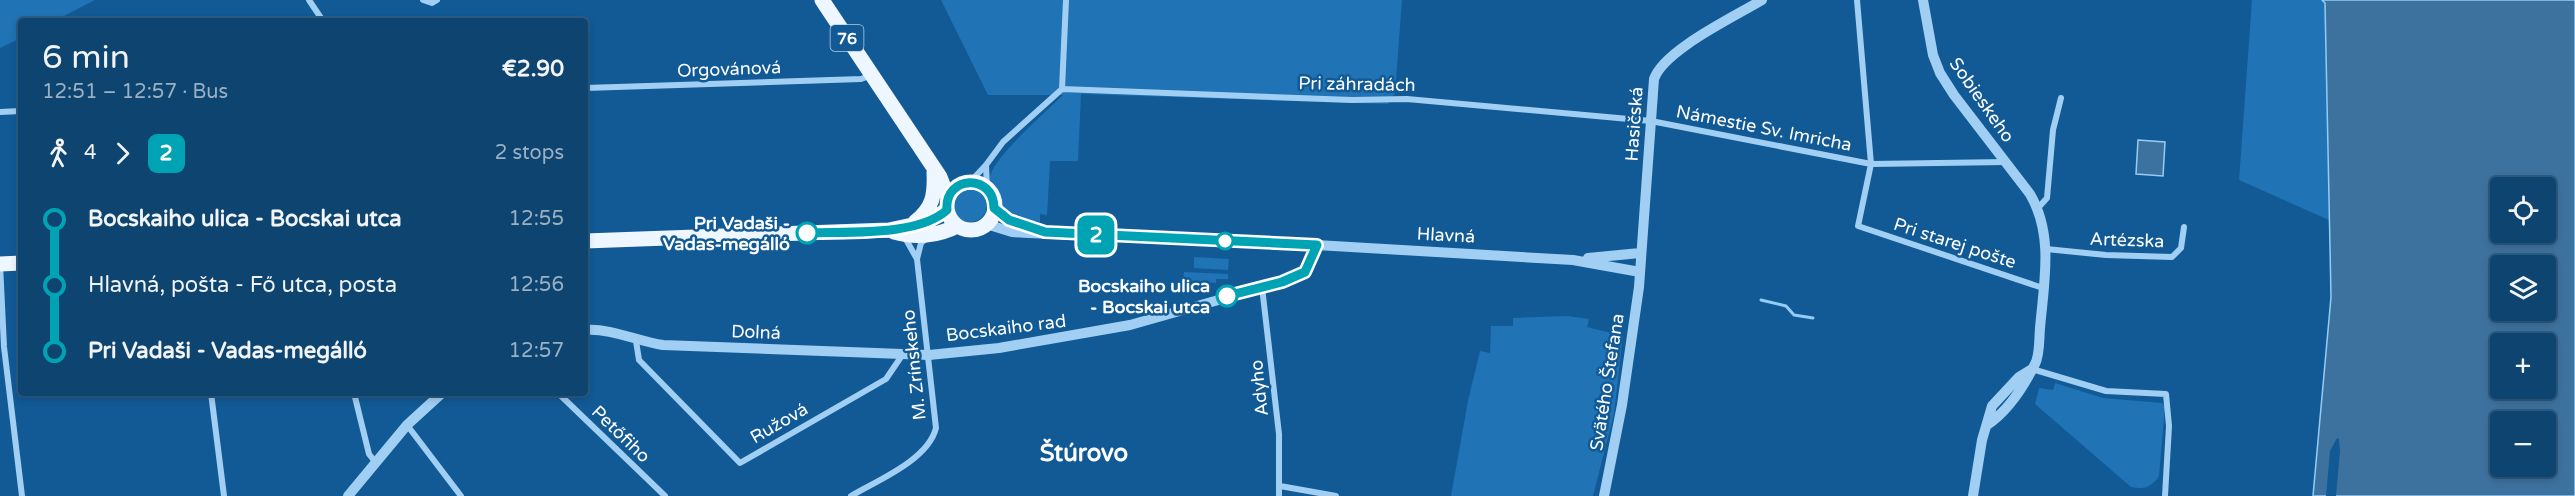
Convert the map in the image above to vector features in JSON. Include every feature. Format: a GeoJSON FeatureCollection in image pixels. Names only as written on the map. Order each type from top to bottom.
{"type":"FeatureCollection","features":[{"type":"Feature","properties":{"kind":"main road","name":"76"},"geometry":{"type":"LineString","coordinates":[[822,0],[947,191],[950,217],[957,226]]}},
{"type":"Feature","properties":{"kind":"main road","name":"76"},"geometry":{"type":"LineString","coordinates":[[918,145],[966,182],[978,183],[987,188]]}},
{"type":"Feature","properties":{"kind":"main road"},"geometry":{"type":"LineString","coordinates":[[901,230],[927,212],[935,190],[934,170]]}},
{"type":"Feature","properties":{"kind":"main road"},"geometry":{"type":"LineString","coordinates":[[901,230],[936,218],[956,187],[966,182]]}},
{"type":"Feature","properties":{"kind":"main road"},"geometry":{"type":"LineString","coordinates":[[588,241],[901,230],[932,235],[957,226],[973,230],[986,224],[994,208],[993,197],[987,188]]}},
{"type":"Feature","properties":{"kind":"main road"},"geometry":{"type":"LineString","coordinates":[[0,264],[18,263]]}},
{"type":"Feature","properties":{"kind":"street"},"geometry":{"type":"LineString","coordinates":[[423,0],[432,3],[437,0]]}},
{"type":"Feature","properties":{"kind":"street"},"geometry":{"type":"LineString","coordinates":[[966,182],[986,165],[1003,142],[1062,89],[1066,0]]}},
{"type":"Feature","properties":{"kind":"street","name":"Hasičská"},"geometry":{"type":"LineString","coordinates":[[1640,272],[1653,79],[1659,68],[1675,52],[1762,0]]}},
{"type":"Feature","properties":{"kind":"street","name":"Námestie Sv. Imricha"},"geometry":{"type":"LineString","coordinates":[[1857,0],[1871,164]]}},
{"type":"Feature","properties":{"kind":"street","name":"Sobieskeho"},"geometry":{"type":"LineString","coordinates":[[1923,0],[1933,55],[1940,73],[2038,208],[2046,249],[2036,363],[2021,389],[1987,424],[1982,440],[1973,496]]}},
{"type":"Feature","properties":{"kind":"street"},"geometry":{"type":"LineString","coordinates":[[311,1],[321,18]]}},
{"type":"Feature","properties":{"kind":"street","name":"Orgovánová"},"geometry":{"type":"LineString","coordinates":[[588,88],[861,79],[872,75]]}},
{"type":"Feature","properties":{"kind":"street","name":"Pri záhradách"},"geometry":{"type":"LineString","coordinates":[[1062,89],[1352,100],[1407,99],[1651,121]]}},
{"type":"Feature","properties":{"kind":"street"},"geometry":{"type":"LineString","coordinates":[[2038,208],[2047,198],[2053,129],[2061,98]]}},
{"type":"Feature","properties":{"kind":"street"},"geometry":{"type":"LineString","coordinates":[[0,112],[18,111]]}},
{"type":"Feature","properties":{"kind":"street","name":"Námestie Sv. Imricha"},"geometry":{"type":"LineString","coordinates":[[1651,121],[1871,164],[2006,162]]}},
{"type":"Feature","properties":{"kind":"street","name":"Pri starej pošte"},"geometry":{"type":"LineString","coordinates":[[1871,164],[1858,226],[2043,288]]}},
{"type":"Feature","properties":{"kind":"street"},"geometry":{"type":"LineString","coordinates":[[986,165],[987,188]]}},
{"type":"Feature","properties":{"kind":"street","name":"Hlavná"},"geometry":{"type":"LineString","coordinates":[[994,208],[1009,220],[1045,232]]}},
{"type":"Feature","properties":{"kind":"street","name":"Hlavná"},"geometry":{"type":"LineString","coordinates":[[986,224],[1012,232],[1317,245],[1573,260],[1640,272]]}},
{"type":"Feature","properties":{"kind":"street","name":"Artézska"},"geometry":{"type":"LineString","coordinates":[[2046,249],[2106,255],[2172,257],[2181,248],[2184,227]]}},
{"type":"Feature","properties":{"kind":"street"},"geometry":{"type":"LineString","coordinates":[[901,230],[917,259]]}},
{"type":"Feature","properties":{"kind":"street"},"geometry":{"type":"LineString","coordinates":[[917,259],[921,243],[932,235]]}},
{"type":"Feature","properties":{"kind":"street"},"geometry":{"type":"LineString","coordinates":[[1262,287],[1305,272],[1317,245]]}},
{"type":"Feature","properties":{"kind":"street","name":"Hlavná"},"geometry":{"type":"LineString","coordinates":[[1573,260],[1640,254]]}},
{"type":"Feature","properties":{"kind":"street","name":"M. Zrínskeho"},"geometry":{"type":"LineString","coordinates":[[851,496],[917,457],[934,437],[936,419],[917,259]]}},
{"type":"Feature","properties":{"kind":"street"},"geometry":{"type":"LineString","coordinates":[[0,264],[4,347],[22,496]]}},
{"type":"Feature","properties":{"kind":"street","name":"Svätého Štefana"},"geometry":{"type":"LineString","coordinates":[[1604,496],[1622,405],[1640,272]]}},
{"type":"Feature","properties":{"kind":"street","name":"Bocskaiho rad"},"geometry":{"type":"LineString","coordinates":[[929,355],[999,348],[1095,332],[1168,315],[1262,287]]}},
{"type":"Feature","properties":{"kind":"street","name":"Adyho"},"geometry":{"type":"LineString","coordinates":[[1262,287],[1279,434],[1279,496]]}},
{"type":"Feature","properties":{"kind":"street","name":"Dolná"},"geometry":{"type":"LineString","coordinates":[[588,330],[599,329],[636,341],[663,345],[929,355]]}},
{"type":"Feature","properties":{"kind":"street","name":"Ružová"},"geometry":{"type":"LineString","coordinates":[[636,341],[639,360],[740,463],[886,379],[903,354]]}},
{"type":"Feature","properties":{"kind":"street"},"geometry":{"type":"LineString","coordinates":[[2032,369],[2106,390],[2166,394],[2169,426],[2165,496]]}},
{"type":"Feature","properties":{"kind":"street"},"geometry":{"type":"LineString","coordinates":[[211,396],[224,496]]}},
{"type":"Feature","properties":{"kind":"street"},"geometry":{"type":"LineString","coordinates":[[355,396],[369,454],[376,463]]}},
{"type":"Feature","properties":{"kind":"street"},"geometry":{"type":"LineString","coordinates":[[348,496],[407,425],[438,396]]}},
{"type":"Feature","properties":{"kind":"street","name":"Petőfiho"},"geometry":{"type":"LineString","coordinates":[[561,396],[664,496]]}},
{"type":"Feature","properties":{"kind":"street"},"geometry":{"type":"LineString","coordinates":[[407,425],[461,496]]}},
{"type":"Feature","properties":{"kind":"street"},"geometry":{"type":"LineString","coordinates":[[1280,486],[1336,496]]}},
{"type":"Feature","properties":{"kind":"shaded area"},"geometry":{"type":"Polygon","coordinates":[[[0,0],[95,0],[60,18],[18,18],[18,39],[0,48],[0,0]]]}},
{"type":"Feature","properties":{"kind":"shaded area"},"geometry":{"type":"Polygon","coordinates":[[[941,0],[1402,0],[1395,93],[1388,104],[1081,94],[1078,161],[1050,161],[1047,215],[1040,214],[1040,222],[1013,215],[1002,208],[990,178],[1000,159],[1010,147],[1063,95],[988,95],[941,0]]]}},
{"type":"Feature","properties":{"kind":"shaded area"},"geometry":{"type":"Polygon","coordinates":[[[2252,0],[2322,0],[2325,3],[2329,220],[2239,180],[2252,0]]]}},
{"type":"Feature","properties":{"kind":"shaded area"},"geometry":{"type":"Polygon","coordinates":[[[2322,0],[2575,0],[2575,496],[2313,496],[2331,297],[2325,3],[2322,0]]]}},
{"type":"Feature","properties":{"kind":"shaded area"},"geometry":{"type":"Polygon","coordinates":[[[2138,140],[2165,142],[2163,176],[2136,174],[2138,140]]]}},
{"type":"Feature","properties":{"kind":"shaded area"},"geometry":{"type":"Polygon","coordinates":[[[970,188],[982,193],[987,205],[982,217],[970,222],[958,217],[953,205],[958,193],[970,188]]]}},
{"type":"Feature","properties":{"kind":"shaded area"},"geometry":{"type":"Polygon","coordinates":[[[1194,257],[1229,259],[1228,270],[1194,268],[1194,257]]]}},
{"type":"Feature","properties":{"kind":"shaded area"},"geometry":{"type":"Polygon","coordinates":[[[1184,272],[1228,274],[1228,279],[1216,279],[1216,283],[1183,282],[1184,272]]]}},
{"type":"Feature","properties":{"kind":"shaded area"},"geometry":{"type":"Polygon","coordinates":[[[1567,316],[1589,319],[1587,327],[1623,336],[1614,414],[1593,496],[1451,496],[1468,401],[1480,351],[1490,353],[1491,326],[1513,326],[1513,318],[1567,316]]]}},
{"type":"Feature","properties":{"kind":"shaded area"},"geometry":{"type":"Polygon","coordinates":[[[2055,383],[2103,398],[2162,403],[2165,407],[2159,476],[2153,483],[2143,488],[2131,487],[2035,404],[2039,388],[2053,390],[2055,383]]]}},
{"type":"Feature","properties":{"kind":"pier"},"geometry":{"type":"Polygon","coordinates":[[[2337,438],[2340,451],[2336,496],[2326,496],[2330,451],[2337,438]]]}},
{"type":"Feature","properties":{"kind":"waterway"},"geometry":{"type":"LineString","coordinates":[[1761,300],[1786,306],[1794,315],[1813,318]]}},
{"type":"Feature","properties":{"kind":"bus line","name":"2"},"geometry":{"type":"LineString","coordinates":[[807,233],[889,230],[926,222],[947,210],[948,198],[956,187],[970,182],[987,188],[993,197],[994,208],[1009,220],[1045,232],[1317,245],[1305,272],[1298,276],[1227,296]]}},
{"type":"Feature","properties":{"kind":"place","name":"Pri Vadaši - Vadas-megálló"},"geometry":{"type":"Point","coordinates":[807,233]}},
{"type":"Feature","properties":{"kind":"place","name":"Bocskaiho ulica - Bocskai utca"},"geometry":{"type":"Point","coordinates":[1227,296]}},
{"type":"Feature","properties":{"kind":"district","name":"Štúrovo"},"geometry":{"type":"Point","coordinates":[1084,453]}}]}
